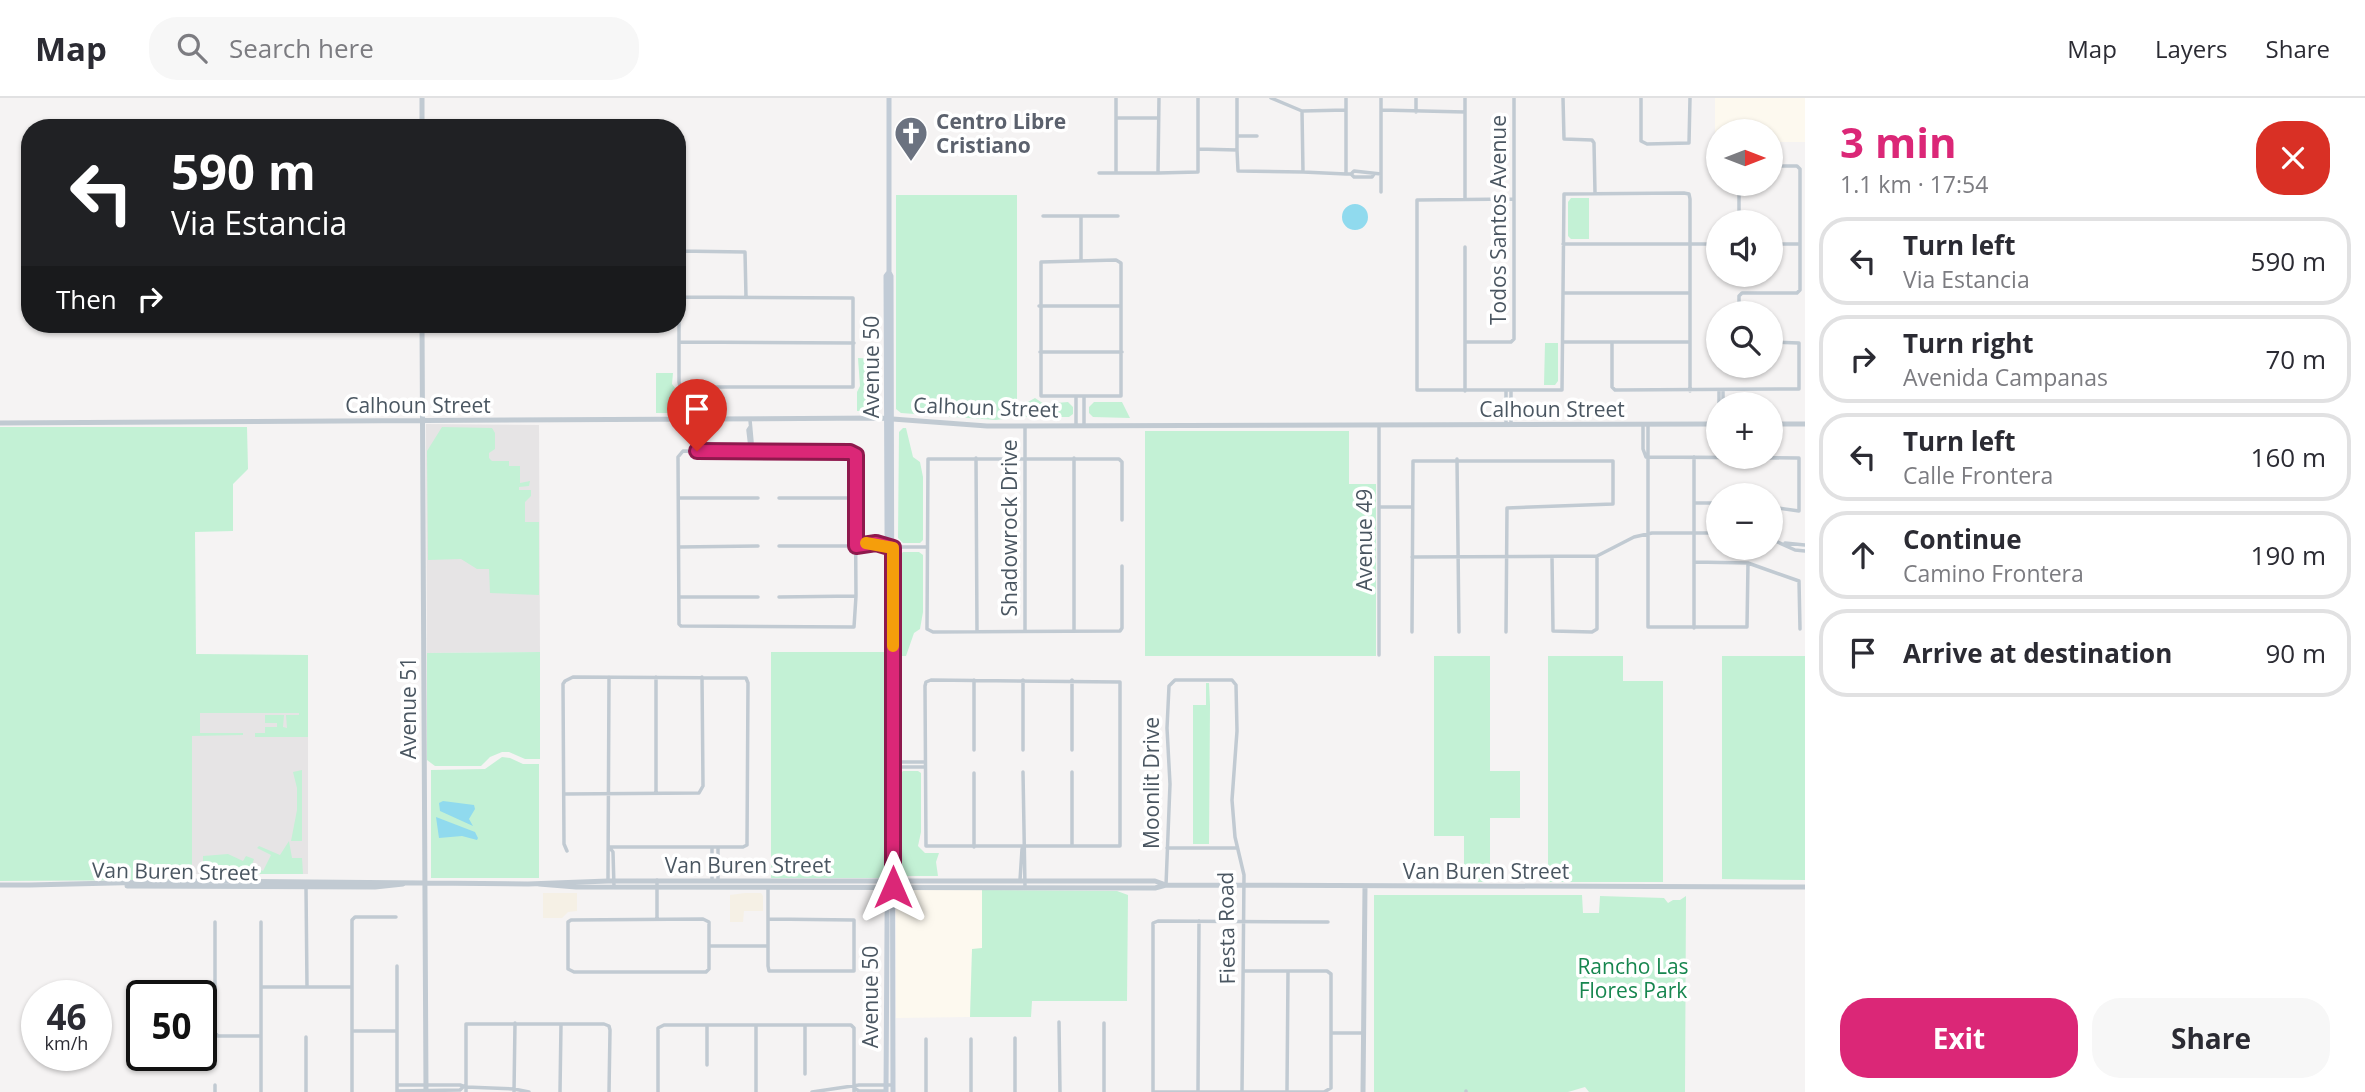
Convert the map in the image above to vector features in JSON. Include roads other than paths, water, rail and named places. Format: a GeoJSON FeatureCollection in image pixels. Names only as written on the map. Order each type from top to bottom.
{"type":"FeatureCollection","features":[{"type":"Feature","properties":{"kind":"main road","name":"Avenue 50"},"geometry":{"type":"LineString","coordinates":[[889,98],[889,272],[886,276],[890,419],[887,547],[893,1089]]}},
{"type":"Feature","properties":{"kind":"main road","name":"Avenue 50"},"geometry":{"type":"LineString","coordinates":[[886,1089],[885,919],[890,885]]}},
{"type":"Feature","properties":{"kind":"main road"},"geometry":{"type":"LineString","coordinates":[[885,919],[888,958],[893,964],[888,970],[886,1014]]}},
{"type":"Feature","properties":{"kind":"street"},"geometry":{"type":"LineString","coordinates":[[422,98],[422,119]]}},
{"type":"Feature","properties":{"kind":"street"},"geometry":{"type":"LineString","coordinates":[[1116,98],[1116,173]]}},
{"type":"Feature","properties":{"kind":"street"},"geometry":{"type":"LineString","coordinates":[[1158,173],[1159,98]]}},
{"type":"Feature","properties":{"kind":"street"},"geometry":{"type":"LineString","coordinates":[[1099,173],[1198,172],[1198,98]]}},
{"type":"Feature","properties":{"kind":"street"},"geometry":{"type":"LineString","coordinates":[[1237,98],[1238,171],[1349,174],[1354,171],[1362,174],[1371,171],[1381,174]]}},
{"type":"Feature","properties":{"kind":"street"},"geometry":{"type":"LineString","coordinates":[[1271,98],[1280,99],[1302,111],[1346,110]]}},
{"type":"Feature","properties":{"kind":"street"},"geometry":{"type":"LineString","coordinates":[[1346,98],[1349,174]]}},
{"type":"Feature","properties":{"kind":"street"},"geometry":{"type":"LineString","coordinates":[[1381,98],[1381,192]]}},
{"type":"Feature","properties":{"kind":"street"},"geometry":{"type":"LineString","coordinates":[[1416,98],[1416,112]]}},
{"type":"Feature","properties":{"kind":"street"},"geometry":{"type":"LineString","coordinates":[[1465,98],[1465,199]]}},
{"type":"Feature","properties":{"kind":"street","name":"Todos Santos Avenue"},"geometry":{"type":"LineString","coordinates":[[1465,342],[1513,341],[1514,98]]}},
{"type":"Feature","properties":{"kind":"street"},"geometry":{"type":"LineString","coordinates":[[1563,98],[1564,139],[1592,140],[1594,143],[1595,193]]}},
{"type":"Feature","properties":{"kind":"street"},"geometry":{"type":"LineString","coordinates":[[1641,98],[1642,143],[1689,143],[1690,98]]}},
{"type":"Feature","properties":{"kind":"street"},"geometry":{"type":"LineString","coordinates":[[1381,110],[1465,112]]}},
{"type":"Feature","properties":{"kind":"street"},"geometry":{"type":"LineString","coordinates":[[1302,111],[1303,172]]}},
{"type":"Feature","properties":{"kind":"street"},"geometry":{"type":"LineString","coordinates":[[1116,118],[1158,118]]}},
{"type":"Feature","properties":{"kind":"street"},"geometry":{"type":"LineString","coordinates":[[1237,136],[1257,136]]}},
{"type":"Feature","properties":{"kind":"street"},"geometry":{"type":"LineString","coordinates":[[1198,149],[1237,150]]}},
{"type":"Feature","properties":{"kind":"street"},"geometry":{"type":"LineString","coordinates":[[1740,301],[1740,294],[1799,292],[1803,192],[1799,167],[1783,166]]}},
{"type":"Feature","properties":{"kind":"street"},"geometry":{"type":"LineString","coordinates":[[1514,199],[1417,200],[1417,390],[1562,390],[1564,194],[1595,193],[1689,194],[1690,391]]}},
{"type":"Feature","properties":{"kind":"street"},"geometry":{"type":"LineString","coordinates":[[1043,216],[1118,216]]}},
{"type":"Feature","properties":{"kind":"street"},"geometry":{"type":"LineString","coordinates":[[1081,216],[1081,261]]}},
{"type":"Feature","properties":{"kind":"street"},"geometry":{"type":"LineString","coordinates":[[1563,244],[1706,244]]}},
{"type":"Feature","properties":{"kind":"street"},"geometry":{"type":"LineString","coordinates":[[1783,244],[1800,244]]}},
{"type":"Feature","properties":{"kind":"street"},"geometry":{"type":"LineString","coordinates":[[1465,247],[1465,391]]}},
{"type":"Feature","properties":{"kind":"street"},"geometry":{"type":"LineString","coordinates":[[686,251],[745,252],[746,297]]}},
{"type":"Feature","properties":{"kind":"street"},"geometry":{"type":"LineString","coordinates":[[1081,261],[1121,261],[1121,396],[1041,396],[1041,262],[1081,261]]}},
{"type":"Feature","properties":{"kind":"street"},"geometry":{"type":"LineString","coordinates":[[1563,293],[1690,293]]}},
{"type":"Feature","properties":{"kind":"street"},"geometry":{"type":"LineString","coordinates":[[679,333],[680,387],[853,387],[853,298],[686,297]]}},
{"type":"Feature","properties":{"kind":"street"},"geometry":{"type":"LineString","coordinates":[[1040,306],[1122,306]]}},
{"type":"Feature","properties":{"kind":"street","name":"Avenue 51"},"geometry":{"type":"LineString","coordinates":[[422,333],[426,1089]]}},
{"type":"Feature","properties":{"kind":"street"},"geometry":{"type":"LineString","coordinates":[[679,342],[854,343]]}},
{"type":"Feature","properties":{"kind":"street"},"geometry":{"type":"LineString","coordinates":[[1563,342],[1690,342]]}},
{"type":"Feature","properties":{"kind":"street"},"geometry":{"type":"LineString","coordinates":[[1612,342],[1613,389],[1799,389],[1799,343],[1783,342]]}},
{"type":"Feature","properties":{"kind":"street"},"geometry":{"type":"LineString","coordinates":[[1040,352],[1122,352]]}},
{"type":"Feature","properties":{"kind":"street"},"geometry":{"type":"LineString","coordinates":[[1509,391],[1509,425]]}},
{"type":"Feature","properties":{"kind":"street"},"geometry":{"type":"LineString","coordinates":[[1076,397],[1076,425]]}},
{"type":"Feature","properties":{"kind":"street"},"geometry":{"type":"LineString","coordinates":[[1084,397],[1084,425]]}},
{"type":"Feature","properties":{"kind":"street","name":"Calhoun Street"},"geometry":{"type":"LineString","coordinates":[[0,423],[750,423],[890,419],[962,425],[1706,425]]}},
{"type":"Feature","properties":{"kind":"street"},"geometry":{"type":"LineString","coordinates":[[750,423],[750,449]]}},
{"type":"Feature","properties":{"kind":"street"},"geometry":{"type":"LineString","coordinates":[[1783,424],[1805,424]]}},
{"type":"Feature","properties":{"kind":"street","name":"Shadowrock Drive"},"geometry":{"type":"LineString","coordinates":[[1025,425],[1025,631]]}},
{"type":"Feature","properties":{"kind":"street","name":"Avenue 49"},"geometry":{"type":"LineString","coordinates":[[1380,425],[1380,654]]}},
{"type":"Feature","properties":{"kind":"street"},"geometry":{"type":"LineString","coordinates":[[1646,425],[1647,627],[1747,627],[1748,563]]}},
{"type":"Feature","properties":{"kind":"street"},"geometry":{"type":"LineString","coordinates":[[750,449],[855,453],[858,546],[854,627],[685,627],[679,624],[680,454],[750,449]]}},
{"type":"Feature","properties":{"kind":"street"},"geometry":{"type":"LineString","coordinates":[[1647,457],[1799,458],[1799,511],[1783,509]]}},
{"type":"Feature","properties":{"kind":"street"},"geometry":{"type":"LineString","coordinates":[[1694,457],[1694,628]]}},
{"type":"Feature","properties":{"kind":"street"},"geometry":{"type":"LineString","coordinates":[[976,458],[976,632]]}},
{"type":"Feature","properties":{"kind":"street"},"geometry":{"type":"LineString","coordinates":[[1074,458],[1074,631]]}},
{"type":"Feature","properties":{"kind":"street"},"geometry":{"type":"LineString","coordinates":[[1122,520],[1121,460],[928,459],[928,631],[1121,630],[1122,566]]}},
{"type":"Feature","properties":{"kind":"street"},"geometry":{"type":"LineString","coordinates":[[1457,459],[1460,632]]}},
{"type":"Feature","properties":{"kind":"street"},"geometry":{"type":"LineString","coordinates":[[1412,632],[1413,460],[1613,460],[1613,504],[1507,508],[1506,632]]}},
{"type":"Feature","properties":{"kind":"street"},"geometry":{"type":"LineString","coordinates":[[679,498],[758,498]]}},
{"type":"Feature","properties":{"kind":"street"},"geometry":{"type":"LineString","coordinates":[[779,498],[856,498]]}},
{"type":"Feature","properties":{"kind":"street"},"geometry":{"type":"LineString","coordinates":[[1694,503],[1706,503]]}},
{"type":"Feature","properties":{"kind":"street"},"geometry":{"type":"LineString","coordinates":[[1380,507],[1412,507]]}},
{"type":"Feature","properties":{"kind":"street"},"geometry":{"type":"LineString","coordinates":[[1412,557],[1597,556],[1647,534],[1706,533]]}},
{"type":"Feature","properties":{"kind":"street"},"geometry":{"type":"LineString","coordinates":[[779,546],[858,546],[864,543],[887,547],[927,547]]}},
{"type":"Feature","properties":{"kind":"street"},"geometry":{"type":"LineString","coordinates":[[1783,543],[1805,545]]}},
{"type":"Feature","properties":{"kind":"street"},"geometry":{"type":"LineString","coordinates":[[1783,543],[1796,550],[1805,551]]}},
{"type":"Feature","properties":{"kind":"street"},"geometry":{"type":"LineString","coordinates":[[679,547],[758,546]]}},
{"type":"Feature","properties":{"kind":"street"},"geometry":{"type":"LineString","coordinates":[[1552,557],[1553,631],[1596,631],[1597,556]]}},
{"type":"Feature","properties":{"kind":"street"},"geometry":{"type":"LineString","coordinates":[[1694,562],[1748,563],[1800,583],[1800,629]]}},
{"type":"Feature","properties":{"kind":"street"},"geometry":{"type":"LineString","coordinates":[[779,597],[856,596]]}},
{"type":"Feature","properties":{"kind":"street"},"geometry":{"type":"LineString","coordinates":[[679,597],[758,597]]}},
{"type":"Feature","properties":{"kind":"street"},"geometry":{"type":"LineString","coordinates":[[609,677],[610,848],[613,852],[611,884]]}},
{"type":"Feature","properties":{"kind":"street"},"geometry":{"type":"LineString","coordinates":[[656,677],[656,793]]}},
{"type":"Feature","properties":{"kind":"street"},"geometry":{"type":"LineString","coordinates":[[564,794],[701,791],[702,677]]}},
{"type":"Feature","properties":{"kind":"street"},"geometry":{"type":"LineString","coordinates":[[567,852],[564,684],[568,679],[746,678],[747,845],[610,848]]}},
{"type":"Feature","properties":{"kind":"street","name":"Fiesta Road"},"geometry":{"type":"LineString","coordinates":[[1171,682],[1200,679],[1234,681],[1237,731],[1232,813],[1244,875],[1242,1091]]}},
{"type":"Feature","properties":{"kind":"street"},"geometry":{"type":"LineString","coordinates":[[974,680],[974,750]]}},
{"type":"Feature","properties":{"kind":"street"},"geometry":{"type":"LineString","coordinates":[[974,680],[1120,682],[1120,846],[926,846],[926,682],[974,680]]}},
{"type":"Feature","properties":{"kind":"street"},"geometry":{"type":"LineString","coordinates":[[1023,680],[1023,750]]}},
{"type":"Feature","properties":{"kind":"street"},"geometry":{"type":"LineString","coordinates":[[1072,680],[1072,750]]}},
{"type":"Feature","properties":{"kind":"street","name":"Moonlit Drive"},"geometry":{"type":"LineString","coordinates":[[1166,885],[1170,784],[1167,714],[1171,682]]}},
{"type":"Feature","properties":{"kind":"street"},"geometry":{"type":"LineString","coordinates":[[891,765],[925,765]]}},
{"type":"Feature","properties":{"kind":"street"},"geometry":{"type":"LineString","coordinates":[[1023,772],[1023,847],[1026,854],[1023,884]]}},
{"type":"Feature","properties":{"kind":"street"},"geometry":{"type":"LineString","coordinates":[[1072,772],[1072,847]]}},
{"type":"Feature","properties":{"kind":"street"},"geometry":{"type":"LineString","coordinates":[[974,773],[974,847]]}},
{"type":"Feature","properties":{"kind":"street"},"geometry":{"type":"LineString","coordinates":[[712,847],[715,884]]}},
{"type":"Feature","properties":{"kind":"street"},"geometry":{"type":"LineString","coordinates":[[715,884],[718,847]]}},
{"type":"Feature","properties":{"kind":"street"},"geometry":{"type":"LineString","coordinates":[[1167,848],[1237,848]]}},
{"type":"Feature","properties":{"kind":"street"},"geometry":{"type":"LineString","coordinates":[[196,879],[220,878],[226,881]]}},
{"type":"Feature","properties":{"kind":"street","name":"Van Buren Street"},"geometry":{"type":"LineString","coordinates":[[30,885],[226,881],[306,884]]}},
{"type":"Feature","properties":{"kind":"street","name":"Van Buren Street"},"geometry":{"type":"LineString","coordinates":[[0,885],[544,882],[1023,884],[1155,888],[1166,885],[1805,887]]}},
{"type":"Feature","properties":{"kind":"street"},"geometry":{"type":"LineString","coordinates":[[306,884],[307,987]]}},
{"type":"Feature","properties":{"kind":"street"},"geometry":{"type":"LineString","coordinates":[[657,884],[657,919]]}},
{"type":"Feature","properties":{"kind":"street"},"geometry":{"type":"LineString","coordinates":[[768,884],[768,919],[768,946],[769,971],[854,971],[854,920],[768,919]]}},
{"type":"Feature","properties":{"kind":"street"},"geometry":{"type":"LineString","coordinates":[[1363,1092],[1365,886]]}},
{"type":"Feature","properties":{"kind":"street"},"geometry":{"type":"LineString","coordinates":[[352,1092],[353,918],[396,917]]}},
{"type":"Feature","properties":{"kind":"street"},"geometry":{"type":"LineString","coordinates":[[569,920],[708,920],[709,946],[708,971],[569,971],[569,920]]}},
{"type":"Feature","properties":{"kind":"street"},"geometry":{"type":"LineString","coordinates":[[1198,1092],[1199,921]]}},
{"type":"Feature","properties":{"kind":"street"},"geometry":{"type":"LineString","coordinates":[[215,922],[215,1033],[218,1036],[261,1036]]}},
{"type":"Feature","properties":{"kind":"street"},"geometry":{"type":"LineString","coordinates":[[261,922],[261,1092]]}},
{"type":"Feature","properties":{"kind":"street"},"geometry":{"type":"LineString","coordinates":[[1243,971],[1327,971],[1331,974],[1332,1085],[1329,1090],[1153,1092],[1153,923],[1328,922]]}},
{"type":"Feature","properties":{"kind":"street"},"geometry":{"type":"LineString","coordinates":[[709,946],[768,946]]}},
{"type":"Feature","properties":{"kind":"street"},"geometry":{"type":"LineString","coordinates":[[397,966],[397,1089],[460,1085],[465,1089],[529,1092]]}},
{"type":"Feature","properties":{"kind":"street"},"geometry":{"type":"LineString","coordinates":[[1287,1091],[1288,972]]}},
{"type":"Feature","properties":{"kind":"street"},"geometry":{"type":"LineString","coordinates":[[261,987],[352,987]]}},
{"type":"Feature","properties":{"kind":"street"},"geometry":{"type":"LineString","coordinates":[[1059,1022],[1060,1092]]}},
{"type":"Feature","properties":{"kind":"street"},"geometry":{"type":"LineString","coordinates":[[465,1089],[466,1024],[515,1023],[608,1026],[609,1092]]}},
{"type":"Feature","properties":{"kind":"street"},"geometry":{"type":"LineString","coordinates":[[514,1090],[515,1023]]}},
{"type":"Feature","properties":{"kind":"street"},"geometry":{"type":"LineString","coordinates":[[1104,1023],[1104,1092]]}},
{"type":"Feature","properties":{"kind":"street"},"geometry":{"type":"LineString","coordinates":[[561,1024],[561,1092]]}},
{"type":"Feature","properties":{"kind":"street"},"geometry":{"type":"LineString","coordinates":[[658,1092],[659,1026],[707,1025],[853,1026],[854,1090]]}},
{"type":"Feature","properties":{"kind":"street"},"geometry":{"type":"LineString","coordinates":[[707,1025],[707,1065]]}},
{"type":"Feature","properties":{"kind":"street"},"geometry":{"type":"LineString","coordinates":[[756,1025],[756,1092]]}},
{"type":"Feature","properties":{"kind":"street"},"geometry":{"type":"LineString","coordinates":[[805,1025],[805,1074]]}},
{"type":"Feature","properties":{"kind":"street"},"geometry":{"type":"LineString","coordinates":[[352,1031],[397,1031]]}},
{"type":"Feature","properties":{"kind":"street"},"geometry":{"type":"LineString","coordinates":[[1332,1033],[1363,1033]]}},
{"type":"Feature","properties":{"kind":"street"},"geometry":{"type":"LineString","coordinates":[[306,1037],[306,1092]]}},
{"type":"Feature","properties":{"kind":"street"},"geometry":{"type":"LineString","coordinates":[[971,1038],[971,1092]]}},
{"type":"Feature","properties":{"kind":"street"},"geometry":{"type":"LineString","coordinates":[[1015,1038],[1015,1092]]}},
{"type":"Feature","properties":{"kind":"street"},"geometry":{"type":"LineString","coordinates":[[926,1039],[926,1092]]}},
{"type":"Feature","properties":{"kind":"street"},"geometry":{"type":"LineString","coordinates":[[215,1085],[215,1092]]}},
{"type":"Feature","properties":{"kind":"street"},"geometry":{"type":"LineString","coordinates":[[854,1090],[859,1085],[893,1089]]}},
{"type":"Feature","properties":{"kind":"street"},"geometry":{"type":"LineString","coordinates":[[812,1092],[837,1088],[854,1090]]}},
{"type":"Feature","properties":{"kind":"water"},"geometry":{"type":"Polygon","coordinates":[[[1355,204],[1364,208],[1368,217],[1364,226],[1355,230],[1346,226],[1342,217],[1346,208],[1355,204]]]}},
{"type":"Feature","properties":{"kind":"water"},"geometry":{"type":"Polygon","coordinates":[[[443,801],[474,805],[475,809],[469,819],[473,826],[440,811],[439,803],[443,801]]]}},
{"type":"Feature","properties":{"kind":"water"},"geometry":{"type":"Polygon","coordinates":[[[436,817],[475,832],[477,840],[462,836],[439,838],[436,817]]]}},
{"type":"Feature","properties":{"kind":"place","name":"Centro Libre Cristiano"},"geometry":{"type":"Point","coordinates":[911,163]}},
{"type":"Feature","properties":{"kind":"park label","name":"Rancho Las Flores Park"},"geometry":{"type":"Point","coordinates":[1633,978]}}]}
